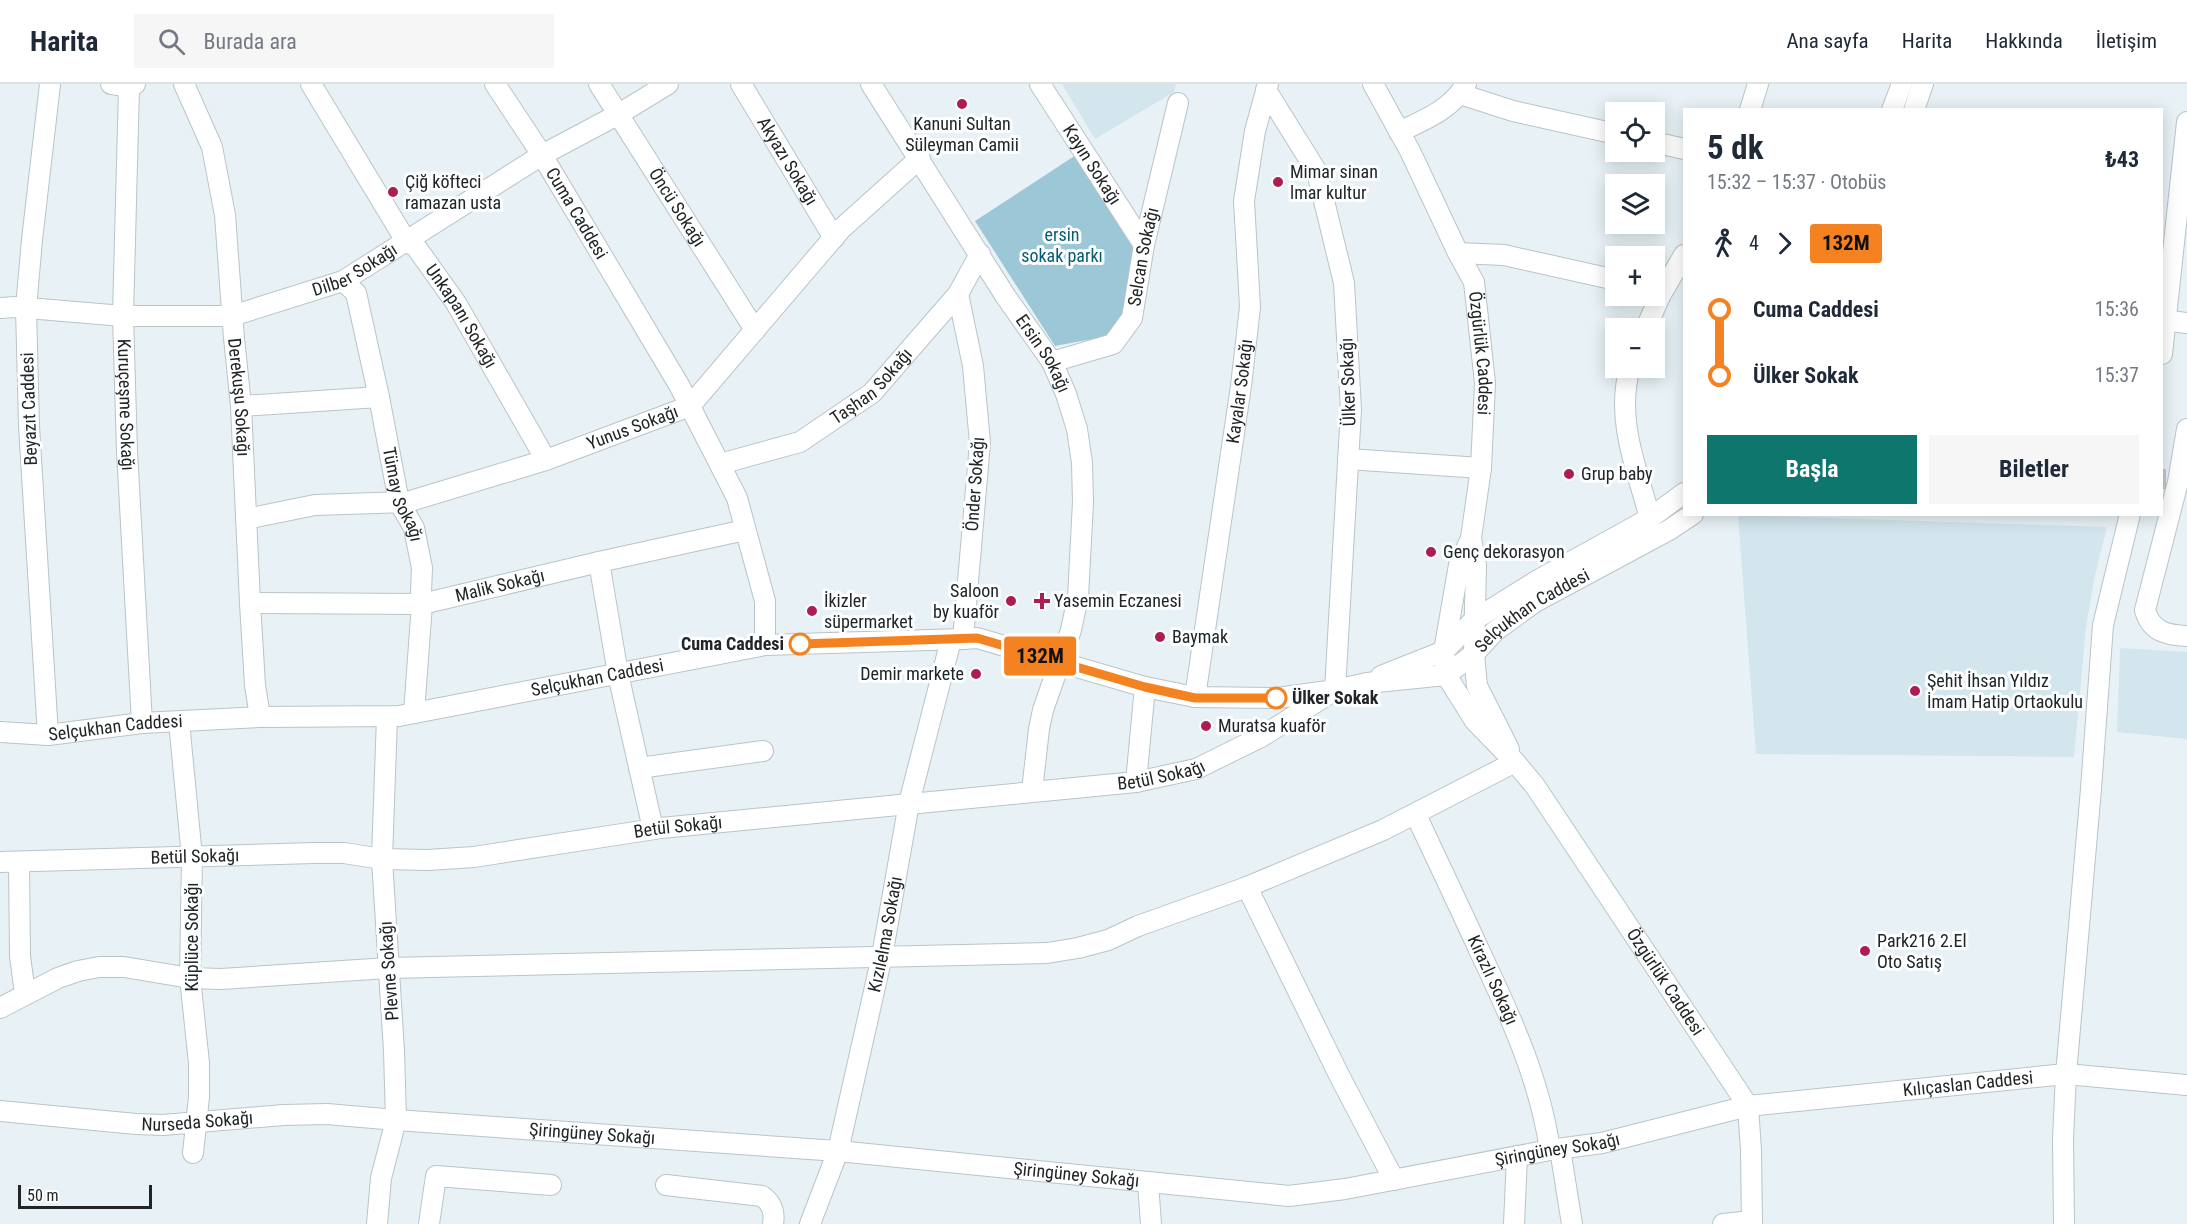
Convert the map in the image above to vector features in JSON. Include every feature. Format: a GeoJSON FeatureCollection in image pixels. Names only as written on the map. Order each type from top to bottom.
{"type":"FeatureCollection","features":[{"type":"Feature","properties":{"kind":"street","name":"Beyazıt Caddesi"},"geometry":{"type":"LineString","coordinates":[[48,735],[30,438],[26,308],[50,84]]}},
{"type":"Feature","properties":{"kind":"street","name":"Derekuşu Sokağı"},"geometry":{"type":"LineString","coordinates":[[184,84],[212,147],[225,215],[241,406],[249,603],[255,685],[260,717]]}},
{"type":"Feature","properties":{"kind":"street","name":"Unkapanı Sokağı"},"geometry":{"type":"LineString","coordinates":[[311,84],[406,241],[416,247],[456,303],[546,460]]}},
{"type":"Feature","properties":{"kind":"street","name":"Cuma Caddesi"},"geometry":{"type":"LineString","coordinates":[[495,84],[542,155],[690,406],[737,498],[765,602],[765,645]]}},
{"type":"Feature","properties":{"kind":"street","name":"Öncü Sokağı"},"geometry":{"type":"LineString","coordinates":[[599,84],[755,330]]}},
{"type":"Feature","properties":{"kind":"street","name":"Dilber Sokağı"},"geometry":{"type":"LineString","coordinates":[[0,308],[123,316],[232,316],[343,281],[542,155],[619,114],[668,84]]}},
{"type":"Feature","properties":{"kind":"street","name":"Akyazı Sokağı"},"geometry":{"type":"LineString","coordinates":[[741,84],[834,238]]}},
{"type":"Feature","properties":{"kind":"street","name":"Ersin Sokağı"},"geometry":{"type":"LineString","coordinates":[[871,84],[1006,297],[1052,362],[1066,394],[1077,429],[1082,463],[1083,502],[1078,597],[1071,630],[1039,729],[1032,791]]}},
{"type":"Feature","properties":{"kind":"street","name":"Kayın Sokağı"},"geometry":{"type":"LineString","coordinates":[[1041,84],[1144,244]]}},
{"type":"Feature","properties":{"kind":"street","name":"Özgürlük Caddesi"},"geometry":{"type":"LineString","coordinates":[[1373,84],[1474,282],[1485,383],[1481,468],[1471,538],[1459,565],[1444,651],[1446,675],[1474,721],[1515,762],[1554,815],[1748,1106]]}},
{"type":"Feature","properties":{"kind":"street"},"geometry":{"type":"LineString","coordinates":[[1751,108],[1758,84]]}},
{"type":"Feature","properties":{"kind":"street"},"geometry":{"type":"LineString","coordinates":[[1894,108],[1902,84]]}},
{"type":"Feature","properties":{"kind":"street"},"geometry":{"type":"LineString","coordinates":[[1915,108],[1923,84]]}},
{"type":"Feature","properties":{"kind":"street","name":"Kuruçeşme Sokağı"},"geometry":{"type":"LineString","coordinates":[[125,85],[123,316],[127,451],[142,723]]}},
{"type":"Feature","properties":{"kind":"street","name":"Ülker Sokağı"},"geometry":{"type":"LineString","coordinates":[[1267,87],[1317,172],[1344,283],[1351,410],[1335,690]]}},
{"type":"Feature","properties":{"kind":"street","name":"Kayalar Sokağı"},"geometry":{"type":"LineString","coordinates":[[1195,698],[1241,386],[1250,307],[1244,201],[1255,131],[1267,87]]}},
{"type":"Feature","properties":{"kind":"street"},"geometry":{"type":"LineString","coordinates":[[1399,132],[1446,108],[1463,89],[1513,111],[1605,132]]}},
{"type":"Feature","properties":{"kind":"street","name":"Selcan Sokağı"},"geometry":{"type":"LineString","coordinates":[[1052,362],[1113,344],[1131,318],[1144,244],[1178,103]]}},
{"type":"Feature","properties":{"kind":"street"},"geometry":{"type":"LineString","coordinates":[[2163,337],[2187,122]]}},
{"type":"Feature","properties":{"kind":"street"},"geometry":{"type":"LineString","coordinates":[[1665,145],[1683,149]]}},
{"type":"Feature","properties":{"kind":"street","name":"Yunus Sokağı"},"geometry":{"type":"LineString","coordinates":[[246,519],[315,505],[407,502],[546,460],[690,406],[834,238],[920,158]]}},
{"type":"Feature","properties":{"kind":"street","name":"Taşhan Sokağı"},"geometry":{"type":"LineString","coordinates":[[720,464],[800,442],[872,393],[958,294],[980,254]]}},
{"type":"Feature","properties":{"kind":"street"},"geometry":{"type":"LineString","coordinates":[[1458,254],[1504,255],[1605,278]]}},
{"type":"Feature","properties":{"kind":"street"},"geometry":{"type":"LineString","coordinates":[[1665,283],[1683,256]]}},
{"type":"Feature","properties":{"kind":"street","name":"Tümay Sokağı"},"geometry":{"type":"LineString","coordinates":[[343,281],[356,293],[399,502],[414,528],[422,568],[422,604],[414,713]]}},
{"type":"Feature","properties":{"kind":"street","name":"Önder Sokağı"},"geometry":{"type":"LineString","coordinates":[[957,639],[980,443],[973,366],[958,294]]}},
{"type":"Feature","properties":{"kind":"street"},"geometry":{"type":"LineString","coordinates":[[2164,320],[2187,323]]}},
{"type":"Feature","properties":{"kind":"street"},"geometry":{"type":"LineString","coordinates":[[1629,378],[1625,402],[1627,427],[1650,518]]}},
{"type":"Feature","properties":{"kind":"street"},"geometry":{"type":"LineString","coordinates":[[241,406],[379,397]]}},
{"type":"Feature","properties":{"kind":"street"},"geometry":{"type":"LineString","coordinates":[[2187,429],[2172,481],[2145,610],[2150,622],[2160,631],[2187,636]]}},
{"type":"Feature","properties":{"kind":"street"},"geometry":{"type":"LineString","coordinates":[[1348,459],[1481,468]]}},
{"type":"Feature","properties":{"kind":"street","name":"Selçukhan Caddesi"},"geometry":{"type":"LineString","coordinates":[[1367,683],[1444,651],[1474,620],[1538,580],[1650,518],[1683,494]]}},
{"type":"Feature","properties":{"kind":"street","name":"Selçukhan Caddesi"},"geometry":{"type":"LineString","coordinates":[[0,732],[48,735],[142,723],[260,717],[387,717],[765,645],[977,638],[1145,687],[1195,698],[1278,698],[1367,683],[1446,675],[1474,654],[1495,631],[1535,602],[1669,530],[1690,516]]}},
{"type":"Feature","properties":{"kind":"street"},"geometry":{"type":"LineString","coordinates":[[2064,1224],[2063,1139],[2066,1074],[2103,625],[2130,516]]}},
{"type":"Feature","properties":{"kind":"street","name":"Malik Sokağı"},"geometry":{"type":"LineString","coordinates":[[249,603],[422,604],[745,530]]}},
{"type":"Feature","properties":{"kind":"street","name":"Özgürlük Caddesi"},"geometry":{"type":"LineString","coordinates":[[1471,538],[1476,565],[1474,654],[1477,686],[1515,762]]}},
{"type":"Feature","properties":{"kind":"street"},"geometry":{"type":"LineString","coordinates":[[598,562],[618,674],[653,829]]}},
{"type":"Feature","properties":{"kind":"street","name":"Kızılelma Sokağı"},"geometry":{"type":"LineString","coordinates":[[810,1224],[838,1151],[882,956],[909,803],[957,639]]}},
{"type":"Feature","properties":{"kind":"street"},"geometry":{"type":"LineString","coordinates":[[1136,782],[1145,687]]}},
{"type":"Feature","properties":{"kind":"street","name":"Betül Sokağı"},"geometry":{"type":"LineString","coordinates":[[9,862],[334,853],[382,859],[428,860],[474,857],[653,829],[1136,782],[1196,769],[1261,736],[1335,690]]}},
{"type":"Feature","properties":{"kind":"street","name":"Plevne Sokağı"},"geometry":{"type":"LineString","coordinates":[[377,1224],[381,1178],[396,1120],[382,859],[387,717]]}},
{"type":"Feature","properties":{"kind":"street","name":"Küplüce Sokağı"},"geometry":{"type":"LineString","coordinates":[[179,722],[192,857],[190,978],[200,1063],[194,1153]]}},
{"type":"Feature","properties":{"kind":"street"},"geometry":{"type":"LineString","coordinates":[[639,768],[763,751]]}},
{"type":"Feature","properties":{"kind":"street"},"geometry":{"type":"LineString","coordinates":[[0,1008],[25,994],[78,971],[99,967],[124,967],[190,978],[221,979],[388,968],[1047,953],[1078,948],[1108,940],[1138,926],[1247,887],[1416,815],[1515,762]]}},
{"type":"Feature","properties":{"kind":"street","name":"Kirazlı Sokağı"},"geometry":{"type":"LineString","coordinates":[[1416,815],[1499,992],[1526,1056],[1555,1150],[1572,1224]]}},
{"type":"Feature","properties":{"kind":"street"},"geometry":{"type":"LineString","coordinates":[[9,862],[25,994]]}},
{"type":"Feature","properties":{"kind":"street"},"geometry":{"type":"LineString","coordinates":[[1247,887],[1334,1066],[1394,1180]]}},
{"type":"Feature","properties":{"kind":"street","name":"Kılıçaslan Caddesi"},"geometry":{"type":"LineString","coordinates":[[1748,1106],[2066,1074],[2187,1085]]}},
{"type":"Feature","properties":{"kind":"street"},"geometry":{"type":"LineString","coordinates":[[1723,1224],[1752,1222],[1748,1106]]}},
{"type":"Feature","properties":{"kind":"street","name":"Şiringüney Sokağı"},"geometry":{"type":"LineString","coordinates":[[396,1120],[838,1151],[1289,1196],[1345,1189],[1517,1156],[1602,1143],[1748,1106]]}},
{"type":"Feature","properties":{"kind":"street","name":"Nurseda Sokağı"},"geometry":{"type":"LineString","coordinates":[[0,1111],[163,1125],[316,1114],[396,1120]]}},
{"type":"Feature","properties":{"kind":"street"},"geometry":{"type":"LineString","coordinates":[[1514,1224],[1517,1156]]}},
{"type":"Feature","properties":{"kind":"street"},"geometry":{"type":"LineString","coordinates":[[429,1224],[436,1176],[551,1185]]}},
{"type":"Feature","properties":{"kind":"street"},"geometry":{"type":"LineString","coordinates":[[1148,1183],[1151,1224]]}},
{"type":"Feature","properties":{"kind":"street"},"geometry":{"type":"LineString","coordinates":[[666,1185],[762,1196],[773,1209],[773,1224]]}},
{"type":"Feature","properties":{"kind":"shaded area"},"geometry":{"type":"Polygon","coordinates":[[[1062,84],[1176,84],[1174,92],[1095,139],[1062,84]]]}},
{"type":"Feature","properties":{"kind":"shaded area","name":"Şehit İhsan Yıldız İmam Hatip Ortaokulu"},"geometry":{"type":"Polygon","coordinates":[[[1738,516],[2107,527],[2095,575],[2086,627],[2074,757],[1756,754],[1738,516]]]}},
{"type":"Feature","properties":{"kind":"shaded area"},"geometry":{"type":"Polygon","coordinates":[[[2120,648],[2187,652],[2187,739],[2117,732],[2120,648]]]}},
{"type":"Feature","properties":{"kind":"green space","name":"ersin sokak parkı"},"geometry":{"type":"Polygon","coordinates":[[[1076,155],[1136,249],[1124,317],[1108,336],[1055,346],[975,221],[1076,155]]]}},
{"type":"Feature","properties":{"kind":"bus line","name":"132M"},"geometry":{"type":"LineString","coordinates":[[800,644],[977,638],[1145,687],[1195,698],[1276,698]]}},
{"type":"Feature","properties":{"kind":"place","name":"Kanuni Sultan Süleyman Camii"},"geometry":{"type":"Point","coordinates":[962,104]}},
{"type":"Feature","properties":{"kind":"place","name":"Mimar sinan lmar kultur"},"geometry":{"type":"Point","coordinates":[1278,182]}},
{"type":"Feature","properties":{"kind":"place","name":"Çiğ köfteci ramazan usta"},"geometry":{"type":"Point","coordinates":[393,192]}},
{"type":"Feature","properties":{"kind":"place","name":"Grup baby"},"geometry":{"type":"Point","coordinates":[1569,474]}},
{"type":"Feature","properties":{"kind":"place","name":"Genç dekorasyon"},"geometry":{"type":"Point","coordinates":[1431,552]}},
{"type":"Feature","properties":{"kind":"place","name":"Saloon by kuaför"},"geometry":{"type":"Point","coordinates":[1011,601]}},
{"type":"Feature","properties":{"kind":"place","name":"Yasemin Eczanesi"},"geometry":{"type":"Point","coordinates":[1042,601]}},
{"type":"Feature","properties":{"kind":"place","name":"İkizler süpermarket"},"geometry":{"type":"Point","coordinates":[812,611]}},
{"type":"Feature","properties":{"kind":"place","name":"Baymak"},"geometry":{"type":"Point","coordinates":[1160,637]}},
{"type":"Feature","properties":{"kind":"place","name":"Cuma Caddesi"},"geometry":{"type":"Point","coordinates":[800,644]}},
{"type":"Feature","properties":{"kind":"place","name":"Demir markete"},"geometry":{"type":"Point","coordinates":[976,674]}},
{"type":"Feature","properties":{"kind":"place","name":"Şehit İhsan Yıldız İmam Hatip Ortaokulu"},"geometry":{"type":"Point","coordinates":[1915,691]}},
{"type":"Feature","properties":{"kind":"place","name":"Ülker Sokak"},"geometry":{"type":"Point","coordinates":[1276,698]}},
{"type":"Feature","properties":{"kind":"place","name":"Muratsa kuaför"},"geometry":{"type":"Point","coordinates":[1206,726]}},
{"type":"Feature","properties":{"kind":"place","name":"Park216 2.El Oto Satış"},"geometry":{"type":"Point","coordinates":[1865,951]}}]}
